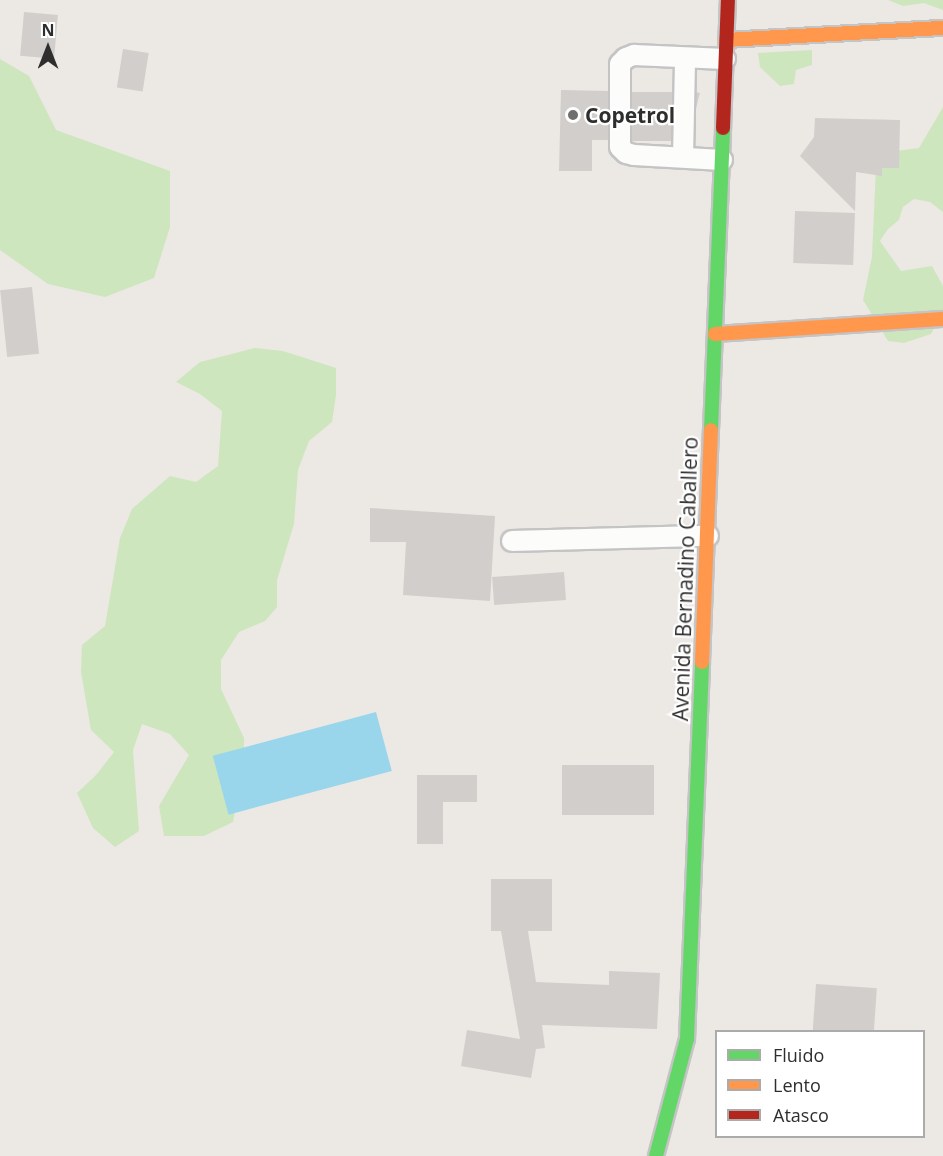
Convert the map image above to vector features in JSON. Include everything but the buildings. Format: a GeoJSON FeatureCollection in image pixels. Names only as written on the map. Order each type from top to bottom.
{"type":"FeatureCollection","features":[{"type":"Feature","properties":{"kind":"main road","name":"Avenida Bernadino Caballero"},"geometry":{"type":"LineString","coordinates":[[656,1156],[687,1039],[728,0]]}},
{"type":"Feature","properties":{"kind":"main road"},"geometry":{"type":"LineString","coordinates":[[726,49],[943,28]]}},
{"type":"Feature","properties":{"kind":"main road"},"geometry":{"type":"LineString","coordinates":[[715,334],[943,319]]}},
{"type":"Feature","properties":{"kind":"lane"},"geometry":{"type":"LineString","coordinates":[[722,160],[626,153],[620,147],[620,64],[626,58],[634,56],[685,58],[726,49]]}},
{"type":"Feature","properties":{"kind":"lane"},"geometry":{"type":"LineString","coordinates":[[683,157],[685,58]]}},
{"type":"Feature","properties":{"kind":"lane"},"geometry":{"type":"LineString","coordinates":[[512,541],[708,536]]}},
{"type":"Feature","properties":{"kind":"green space"},"geometry":{"type":"Polygon","coordinates":[[[888,0],[943,0],[943,10],[924,3],[903,6],[888,0]]]}},
{"type":"Feature","properties":{"kind":"green space"},"geometry":{"type":"Polygon","coordinates":[[[812,50],[812,65],[796,70],[794,84],[780,86],[760,67],[758,53],[812,50]]]}},
{"type":"Feature","properties":{"kind":"green space"},"geometry":{"type":"Polygon","coordinates":[[[0,59],[29,76],[56,130],[170,171],[170,227],[154,278],[105,297],[48,284],[0,250],[0,59]]]}},
{"type":"Feature","properties":{"kind":"green space"},"geometry":{"type":"Polygon","coordinates":[[[943,107],[943,212],[930,202],[914,199],[903,207],[899,220],[888,229],[880,241],[901,271],[932,266],[943,286],[943,312],[931,334],[904,343],[888,341],[863,300],[872,257],[876,167],[880,153],[919,148],[943,107]]]}},
{"type":"Feature","properties":{"kind":"green space"},"geometry":{"type":"Polygon","coordinates":[[[255,348],[283,351],[336,368],[336,395],[332,422],[309,441],[298,470],[294,524],[277,580],[277,607],[265,621],[239,632],[221,660],[221,689],[244,738],[244,765],[233,822],[204,836],[164,836],[159,806],[189,755],[170,734],[142,724],[133,750],[139,831],[115,847],[93,828],[77,793],[97,774],[114,752],[91,730],[81,672],[82,645],[105,626],[120,538],[132,509],[170,476],[196,482],[218,466],[222,411],[200,394],[176,382],[200,362],[255,348]]]}},
{"type":"Feature","properties":{"kind":"water"},"geometry":{"type":"Polygon","coordinates":[[[376,712],[392,771],[229,815],[213,756],[376,712]]]}},
{"type":"Feature","properties":{"kind":"traffic: fast"},"geometry":{"type":"LineString","coordinates":[[711,430],[723,128]]}},
{"type":"Feature","properties":{"kind":"traffic: fast"},"geometry":{"type":"LineString","coordinates":[[656,1156],[687,1039],[702,662]]}},
{"type":"Feature","properties":{"kind":"traffic: slow"},"geometry":{"type":"LineString","coordinates":[[726,40],[943,28]]}},
{"type":"Feature","properties":{"kind":"traffic: slow"},"geometry":{"type":"LineString","coordinates":[[715,334],[943,319]]}},
{"type":"Feature","properties":{"kind":"traffic: slow"},"geometry":{"type":"LineString","coordinates":[[702,662],[711,430]]}},
{"type":"Feature","properties":{"kind":"traffic: jam"},"geometry":{"type":"LineString","coordinates":[[723,128],[728,0]]}},
{"type":"Feature","properties":{"kind":"place","name":"Copetrol"},"geometry":{"type":"Point","coordinates":[573,115]}}]}
